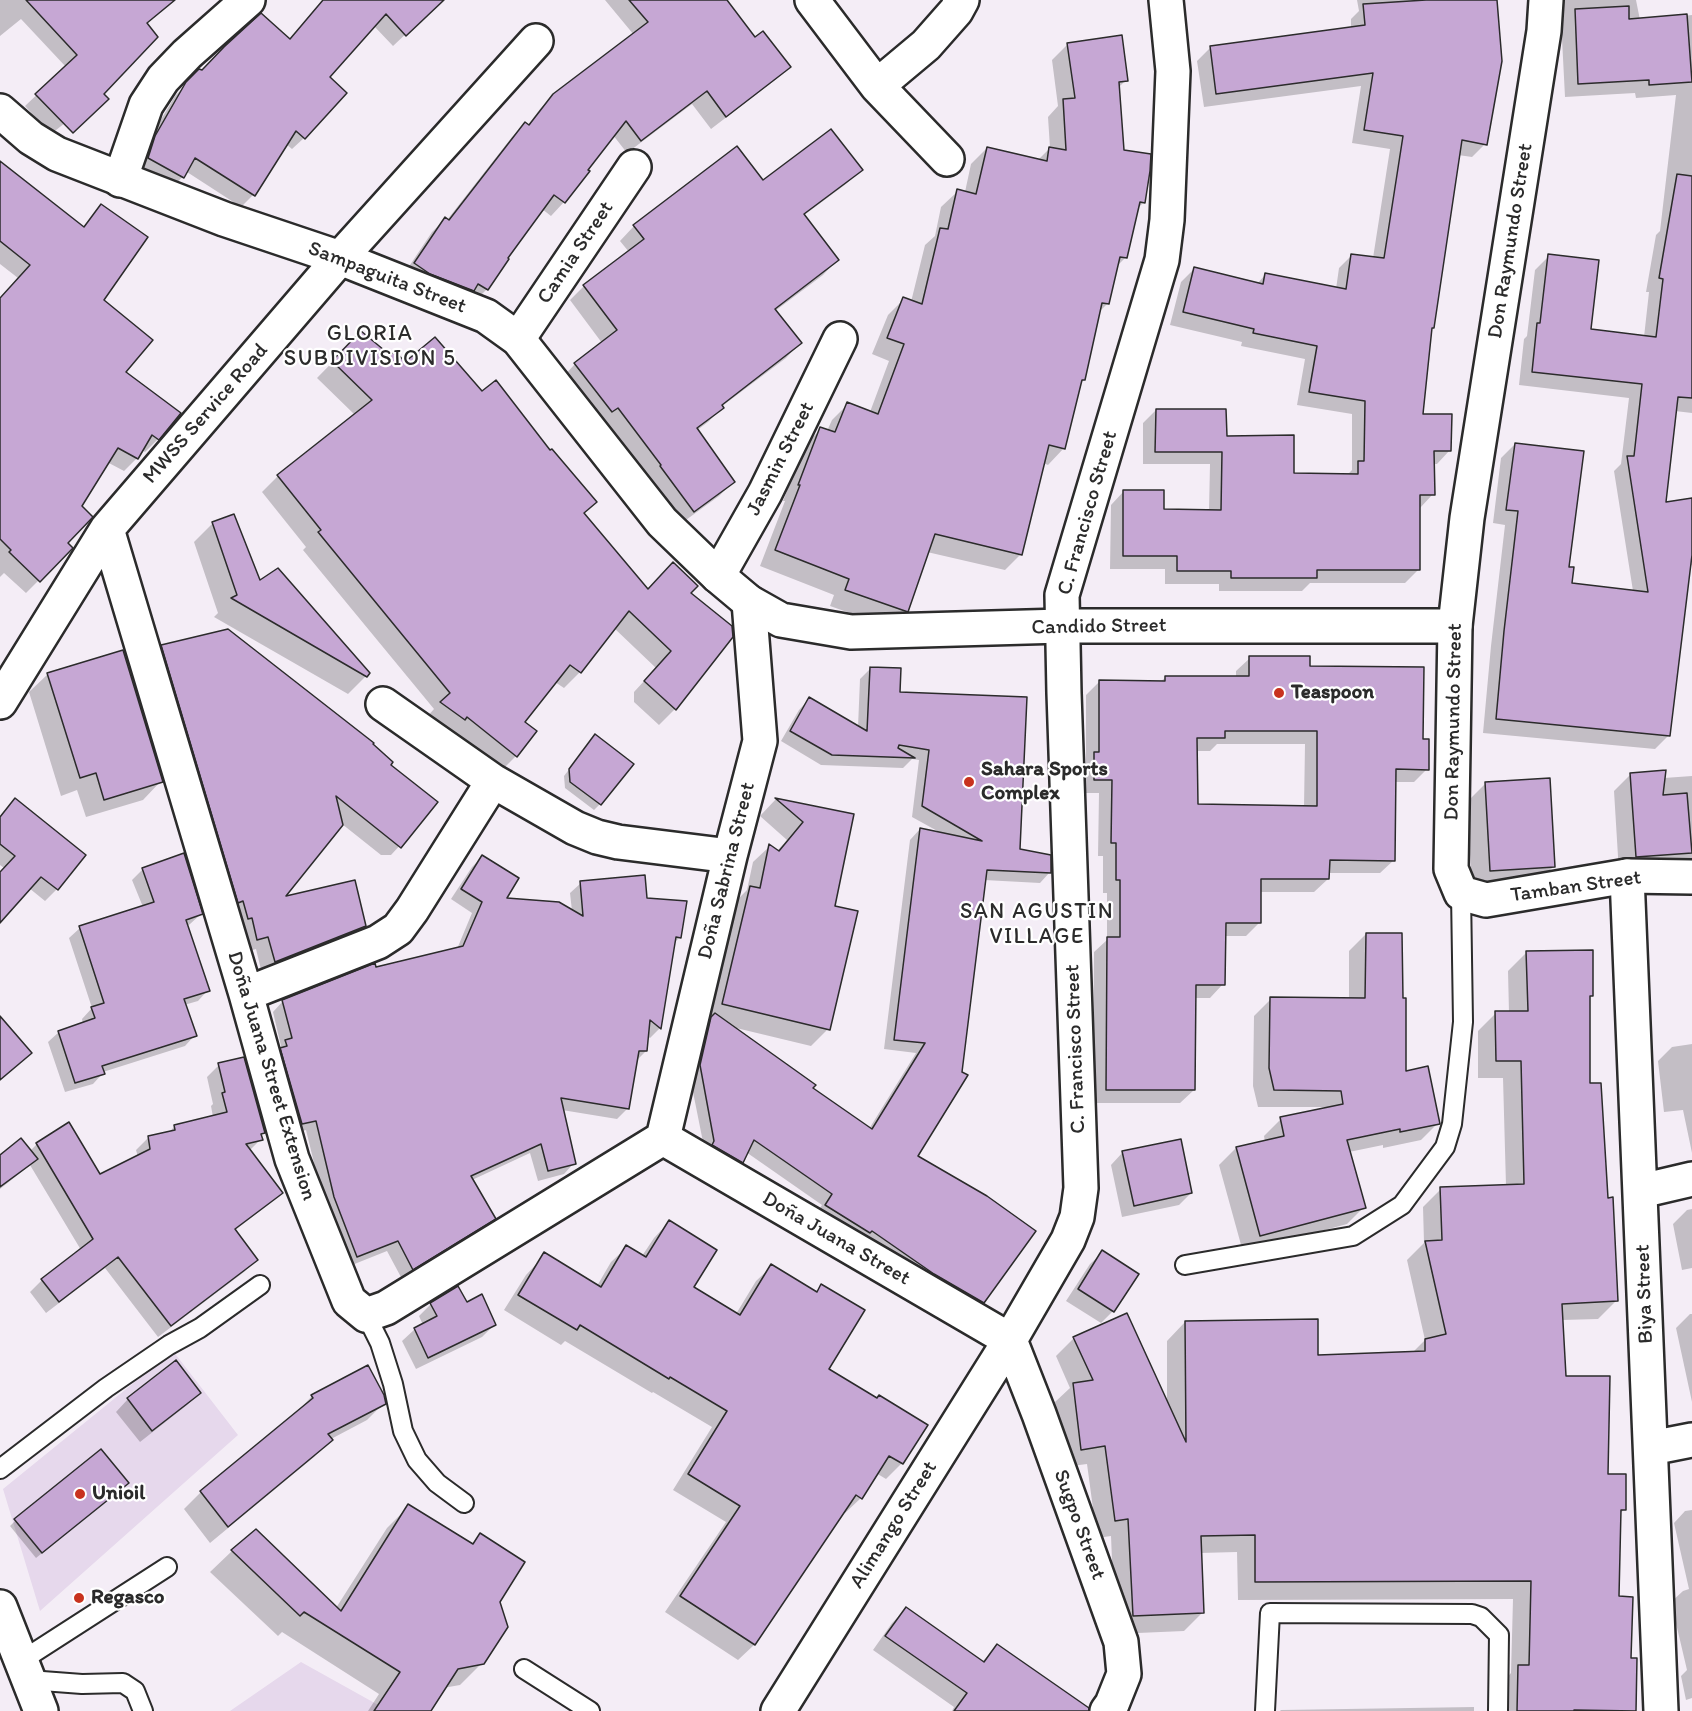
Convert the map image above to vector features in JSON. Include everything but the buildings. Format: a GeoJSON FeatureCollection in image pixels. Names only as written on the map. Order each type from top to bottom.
{"type":"FeatureCollection","features":[{"type":"Feature","properties":{"kind":"street"},"geometry":{"type":"LineString","coordinates":[[120,180],[146,105],[163,79],[187,54],[248,0]]}},
{"type":"Feature","properties":{"kind":"street"},"geometry":{"type":"LineString","coordinates":[[812,0],[877,86],[947,159]]}},
{"type":"Feature","properties":{"kind":"street"},"geometry":{"type":"LineString","coordinates":[[877,86],[926,45],[956,11],[962,0]]}},
{"type":"Feature","properties":{"kind":"street","name":"C. Francisco Street"},"geometry":{"type":"LineString","coordinates":[[1010,1340],[1068,1240],[1077,1217],[1081,1188],[1062,595],[1162,260],[1167,220],[1173,71],[1166,0]]}},
{"type":"Feature","properties":{"kind":"street","name":"Don Raymundo Street"},"geometry":{"type":"LineString","coordinates":[[1461,893],[1451,868],[1457,612],[1467,518],[1544,31],[1546,0]]}},
{"type":"Feature","properties":{"kind":"street","name":"MWSS Service Road"},"geometry":{"type":"LineString","coordinates":[[0,702],[107,529],[340,258],[536,41]]}},
{"type":"Feature","properties":{"kind":"street","name":"Sampaguita Street"},"geometry":{"type":"LineString","coordinates":[[0,111],[31,138],[57,154],[224,219],[340,258],[486,316],[518,339],[662,522],[718,576],[749,602]]}},
{"type":"Feature","properties":{"kind":"street","name":"Camia Street"},"geometry":{"type":"LineString","coordinates":[[518,339],[634,167]]}},
{"type":"Feature","properties":{"kind":"street","name":"Jasmin Street"},"geometry":{"type":"LineString","coordinates":[[718,576],[765,493],[840,339]]}},
{"type":"Feature","properties":{"kind":"street","name":"Doña Juana Street Extension"},"geometry":{"type":"LineString","coordinates":[[107,529],[246,994],[292,1160],[349,1301],[366,1315]]}},
{"type":"Feature","properties":{"kind":"street","name":"Candido Street"},"geometry":{"type":"LineString","coordinates":[[749,602],[781,620],[851,632],[1457,612]]}},
{"type":"Feature","properties":{"kind":"street","name":"Doña Sabrina Street"},"geometry":{"type":"LineString","coordinates":[[663,1138],[730,856],[760,741],[749,602]]}},
{"type":"Feature","properties":{"kind":"street"},"geometry":{"type":"LineString","coordinates":[[383,704],[493,781],[575,828],[618,842],[730,856]]}},
{"type":"Feature","properties":{"kind":"street"},"geometry":{"type":"LineString","coordinates":[[246,994],[378,942],[398,929],[493,781]]}},
{"type":"Feature","properties":{"kind":"street","name":"Tamban Street"},"geometry":{"type":"LineString","coordinates":[[1461,893],[1486,900],[1627,876],[1692,877]]}},
{"type":"Feature","properties":{"kind":"street","name":"Biya Street"},"geometry":{"type":"LineString","coordinates":[[1627,876],[1661,1711]]}},
{"type":"Feature","properties":{"kind":"street"},"geometry":{"type":"LineString","coordinates":[[366,1315],[386,1308],[663,1138]]}},
{"type":"Feature","properties":{"kind":"street","name":"Doña Juana Street"},"geometry":{"type":"LineString","coordinates":[[663,1138],[1010,1340]]}},
{"type":"Feature","properties":{"kind":"street"},"geometry":{"type":"LineString","coordinates":[[1641,1191],[1692,1179]]}},
{"type":"Feature","properties":{"kind":"street","name":"Alimango Street"},"geometry":{"type":"LineString","coordinates":[[778,1711],[1010,1340]]}},
{"type":"Feature","properties":{"kind":"street","name":"Sugpo Street"},"geometry":{"type":"LineString","coordinates":[[1010,1340],[1121,1642],[1124,1674],[1107,1711]]}},
{"type":"Feature","properties":{"kind":"street"},"geometry":{"type":"LineString","coordinates":[[1651,1448],[1692,1440]]}},
{"type":"Feature","properties":{"kind":"street"},"geometry":{"type":"LineString","coordinates":[[0,1607],[41,1711]]}},
{"type":"Feature","properties":{"kind":"lane","name":"Don Raymundo Street"},"geometry":{"type":"LineString","coordinates":[[1185,1265],[1353,1236],[1402,1205],[1445,1147],[1452,1124],[1463,1022],[1461,893]]}},
{"type":"Feature","properties":{"kind":"lane"},"geometry":{"type":"LineString","coordinates":[[0,1469],[106,1388],[169,1345],[200,1328],[260,1285]]}},
{"type":"Feature","properties":{"kind":"lane"},"geometry":{"type":"LineString","coordinates":[[366,1315],[384,1353],[403,1431],[417,1460],[437,1483],[464,1503]]}},
{"type":"Feature","properties":{"kind":"lane"},"geometry":{"type":"LineString","coordinates":[[25,1671],[167,1567]]}},
{"type":"Feature","properties":{"kind":"lane"},"geometry":{"type":"LineString","coordinates":[[1265,1711],[1270,1613],[1282,1613],[1472,1614],[1481,1617],[1499,1635],[1498,1711]]}},
{"type":"Feature","properties":{"kind":"lane"},"geometry":{"type":"LineString","coordinates":[[524,1669],[590,1711]]}},
{"type":"Feature","properties":{"kind":"lane"},"geometry":{"type":"LineString","coordinates":[[25,1671],[82,1684],[123,1683],[135,1691],[143,1711]]}},
{"type":"Feature","properties":{"kind":"shaded area"},"geometry":{"type":"Polygon","coordinates":[[[173,1351],[238,1435],[40,1611],[3,1489],[173,1351]]]}},
{"type":"Feature","properties":{"kind":"shaded area"},"geometry":{"type":"Polygon","coordinates":[[[301,1662],[389,1711],[230,1711],[301,1662]]]}},
{"type":"Feature","properties":{"kind":"place","name":"Teaspoon"},"geometry":{"type":"Point","coordinates":[1279,693]}},
{"type":"Feature","properties":{"kind":"place","name":"Sahara Sports Complex"},"geometry":{"type":"Point","coordinates":[969,782]}},
{"type":"Feature","properties":{"kind":"place","name":"Unioil"},"geometry":{"type":"Point","coordinates":[80,1494]}},
{"type":"Feature","properties":{"kind":"place","name":"Regasco"},"geometry":{"type":"Point","coordinates":[79,1598]}},
{"type":"Feature","properties":{"kind":"district","name":"GLORIA SUBDIVISION 5"},"geometry":{"type":"Point","coordinates":[370,346]}},
{"type":"Feature","properties":{"kind":"district","name":"SAN AGUSTIN VILLAGE"},"geometry":{"type":"Point","coordinates":[1037,924]}}]}
